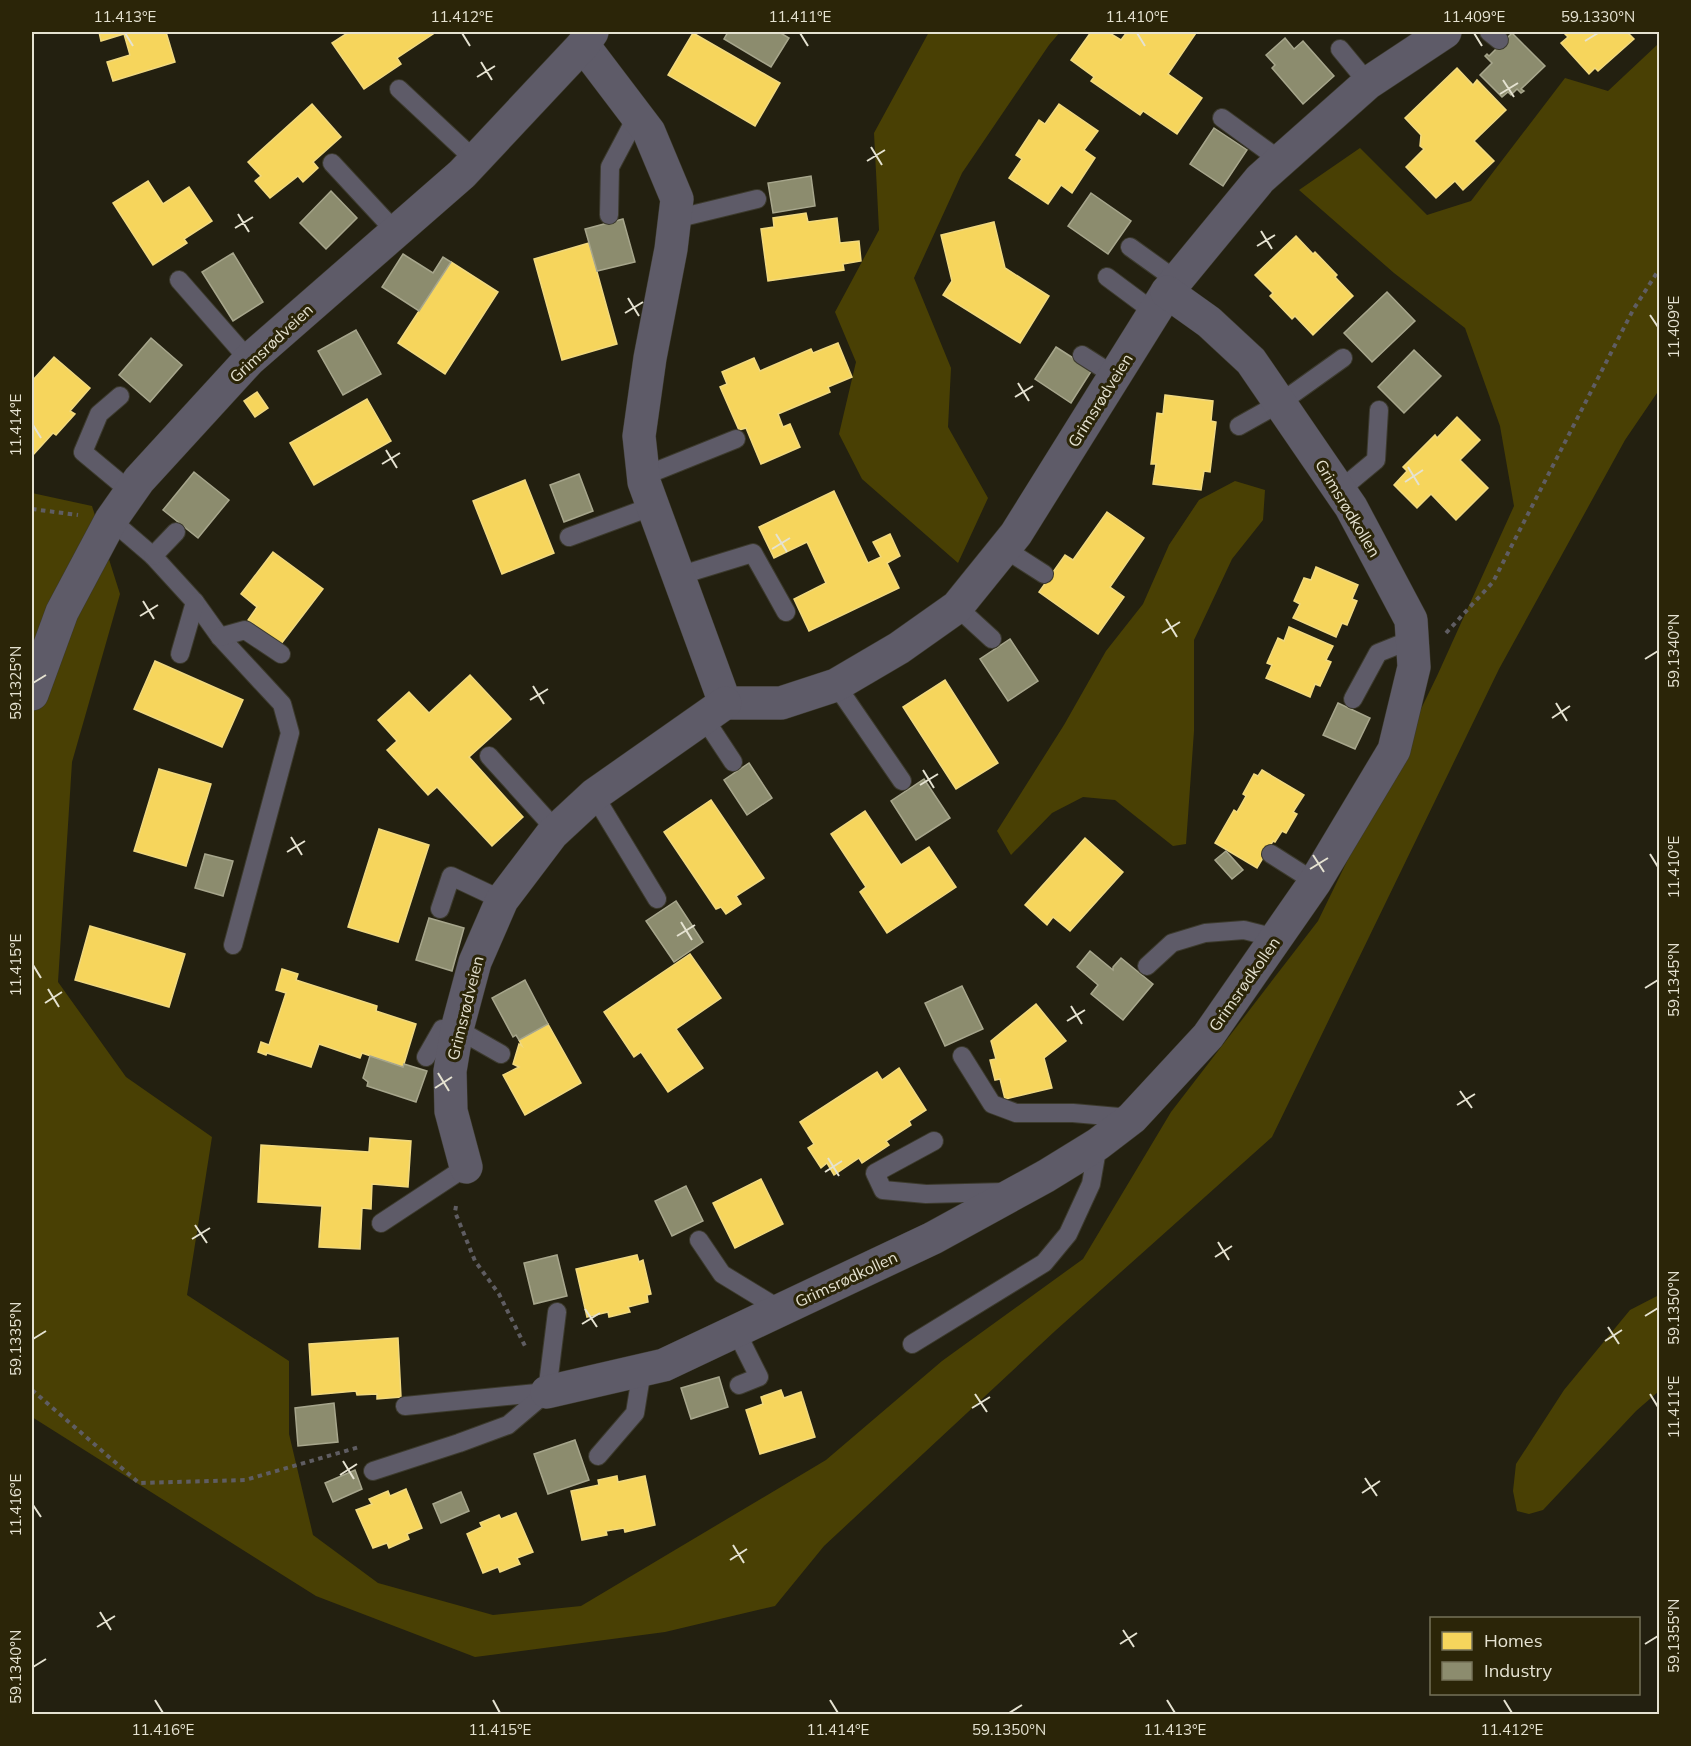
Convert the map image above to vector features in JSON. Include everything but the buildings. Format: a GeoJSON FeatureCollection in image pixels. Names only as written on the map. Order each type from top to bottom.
{"type":"FeatureCollection","features":[{"type":"Feature","properties":{"kind":"street","name":"Grimsrødveien"},"geometry":{"type":"LineString","coordinates":[[466,1167],[451,1111],[450,1071],[457,1029],[475,962],[502,900],[556,830],[594,795],[715,711],[781,703],[836,685],[899,648],[957,608],[1016,534],[1166,295],[1260,179],[1368,83],[1436,35]]}},
{"type":"Feature","properties":{"kind":"street","name":"Grimsrødveien"},"geometry":{"type":"LineString","coordinates":[[32,694],[62,612],[111,520],[139,480],[249,360],[462,174],[588,38],[637,116],[650,132],[677,199],[672,249],[650,358],[639,436],[649,491],[678,576],[715,711]]}},
{"type":"Feature","properties":{"kind":"street","name":"Grimsrødkollen"},"geometry":{"type":"LineString","coordinates":[[547,1392],[664,1365],[933,1238],[1018,1192],[1098,1144],[1132,1118],[1208,1036],[1315,882],[1394,750],[1413,653],[1412,620],[1351,507],[1251,361],[1209,322],[1166,295]]}},
{"type":"Feature","properties":{"kind":"lane"},"geometry":{"type":"LineString","coordinates":[[1340,49],[1368,83]]}},
{"type":"Feature","properties":{"kind":"lane"},"geometry":{"type":"LineString","coordinates":[[399,89],[475,160]]}},
{"type":"Feature","properties":{"kind":"lane"},"geometry":{"type":"LineString","coordinates":[[609,216],[610,167],[637,116]]}},
{"type":"Feature","properties":{"kind":"lane"},"geometry":{"type":"LineString","coordinates":[[1222,118],[1281,161]]}},
{"type":"Feature","properties":{"kind":"lane"},"geometry":{"type":"LineString","coordinates":[[332,163],[395,231]]}},
{"type":"Feature","properties":{"kind":"lane"},"geometry":{"type":"LineString","coordinates":[[675,219],[757,199]]}},
{"type":"Feature","properties":{"kind":"lane"},"geometry":{"type":"LineString","coordinates":[[1130,246],[1166,295]]}},
{"type":"Feature","properties":{"kind":"lane"},"geometry":{"type":"LineString","coordinates":[[1107,277],[1166,295]]}},
{"type":"Feature","properties":{"kind":"lane"},"geometry":{"type":"LineString","coordinates":[[179,280],[249,360]]}},
{"type":"Feature","properties":{"kind":"lane"},"geometry":{"type":"LineString","coordinates":[[1082,355],[1115,376]]}},
{"type":"Feature","properties":{"kind":"lane"},"geometry":{"type":"LineString","coordinates":[[1239,426],[1280,403],[1343,357]]}},
{"type":"Feature","properties":{"kind":"lane"},"geometry":{"type":"LineString","coordinates":[[120,396],[99,414],[82,452],[130,492]]}},
{"type":"Feature","properties":{"kind":"lane"},"geometry":{"type":"LineString","coordinates":[[1340,490],[1376,460],[1379,410]]}},
{"type":"Feature","properties":{"kind":"lane"},"geometry":{"type":"LineString","coordinates":[[569,537],[736,439]]}},
{"type":"Feature","properties":{"kind":"lane"},"geometry":{"type":"LineString","coordinates":[[111,520],[153,556],[195,602],[220,637],[282,704],[290,733],[233,945]]}},
{"type":"Feature","properties":{"kind":"lane"},"geometry":{"type":"LineString","coordinates":[[153,556],[176,532]]}},
{"type":"Feature","properties":{"kind":"lane"},"geometry":{"type":"LineString","coordinates":[[1005,549],[1044,574]]}},
{"type":"Feature","properties":{"kind":"lane"},"geometry":{"type":"LineString","coordinates":[[678,576],[753,553],[786,612]]}},
{"type":"Feature","properties":{"kind":"lane"},"geometry":{"type":"LineString","coordinates":[[180,654],[195,602]]}},
{"type":"Feature","properties":{"kind":"lane"},"geometry":{"type":"LineString","coordinates":[[957,608],[992,639]]}},
{"type":"Feature","properties":{"kind":"lane"},"geometry":{"type":"LineString","coordinates":[[220,637],[245,630],[281,654]]}},
{"type":"Feature","properties":{"kind":"lane"},"geometry":{"type":"LineString","coordinates":[[1353,699],[1378,653],[1413,653]]}},
{"type":"Feature","properties":{"kind":"lane"},"geometry":{"type":"LineString","coordinates":[[836,685],[902,781]]}},
{"type":"Feature","properties":{"kind":"lane"},"geometry":{"type":"LineString","coordinates":[[715,711],[733,762]]}},
{"type":"Feature","properties":{"kind":"lane"},"geometry":{"type":"LineString","coordinates":[[489,756],[556,830]]}},
{"type":"Feature","properties":{"kind":"lane"},"geometry":{"type":"LineString","coordinates":[[594,795],[657,899]]}},
{"type":"Feature","properties":{"kind":"lane"},"geometry":{"type":"LineString","coordinates":[[1271,854],[1315,882]]}},
{"type":"Feature","properties":{"kind":"lane"},"geometry":{"type":"LineString","coordinates":[[440,909],[451,876],[502,900]]}},
{"type":"Feature","properties":{"kind":"lane"},"geometry":{"type":"LineString","coordinates":[[1147,966],[1172,943],[1205,933],[1244,930],[1276,938]]}},
{"type":"Feature","properties":{"kind":"lane"},"geometry":{"type":"LineString","coordinates":[[426,1057],[442,1029],[457,1029],[501,1054]]}},
{"type":"Feature","properties":{"kind":"lane"},"geometry":{"type":"LineString","coordinates":[[962,1056],[992,1104],[1016,1113],[1073,1113],[1132,1118]]}},
{"type":"Feature","properties":{"kind":"lane"},"geometry":{"type":"LineString","coordinates":[[934,1142],[875,1173],[883,1190],[926,1194],[1018,1192]]}},
{"type":"Feature","properties":{"kind":"lane"},"geometry":{"type":"LineString","coordinates":[[912,1344],[1044,1263],[1068,1234],[1082,1204],[1091,1184],[1098,1144]]}},
{"type":"Feature","properties":{"kind":"lane"},"geometry":{"type":"LineString","coordinates":[[381,1223],[428,1195],[466,1167]]}},
{"type":"Feature","properties":{"kind":"lane"},"geometry":{"type":"LineString","coordinates":[[699,1240],[722,1274],[781,1310]]}},
{"type":"Feature","properties":{"kind":"lane"},"geometry":{"type":"LineString","coordinates":[[373,1471],[508,1425],[547,1392],[557,1312]]}},
{"type":"Feature","properties":{"kind":"lane"},"geometry":{"type":"LineString","coordinates":[[736,1331],[759,1377],[739,1384]]}},
{"type":"Feature","properties":{"kind":"lane"},"geometry":{"type":"LineString","coordinates":[[598,1456],[635,1413],[642,1370]]}},
{"type":"Feature","properties":{"kind":"lane"},"geometry":{"type":"LineString","coordinates":[[405,1406],[547,1392]]}},
{"type":"Feature","properties":{"kind":"path"},"geometry":{"type":"LineString","coordinates":[[1413,653],[1493,582],[1633,310],[1659,268]]}},
{"type":"Feature","properties":{"kind":"path"},"geometry":{"type":"LineString","coordinates":[[32,509],[111,520]]}},
{"type":"Feature","properties":{"kind":"path"},"geometry":{"type":"LineString","coordinates":[[466,1167],[455,1212],[475,1261],[499,1294],[547,1392]]}},
{"type":"Feature","properties":{"kind":"path"},"geometry":{"type":"LineString","coordinates":[[32,1390],[140,1483],[245,1480],[362,1446]]}},
{"type":"Feature","properties":{"kind":"shaded area"},"geometry":{"type":"Polygon","coordinates":[[[929,32],[1060,32],[962,173],[914,278],[951,368],[948,427],[988,498],[958,563],[862,479],[839,434],[856,362],[835,312],[879,230],[874,133],[929,32]]]}},
{"type":"Feature","properties":{"kind":"shaded area"},"geometry":{"type":"Polygon","coordinates":[[[1658,32],[1659,390],[1625,440],[1499,669],[1272,1137],[1055,1331],[824,1546],[775,1606],[665,1632],[475,1657],[316,1596],[32,1417],[32,493],[92,506],[120,594],[72,762],[58,982],[126,1077],[212,1137],[187,1295],[289,1361],[289,1434],[313,1535],[378,1583],[493,1615],[581,1606],[826,1460],[942,1361],[1083,1259],[1171,1112],[1318,921],[1437,676],[1514,506],[1500,426],[1465,328],[1394,273],[1299,190],[1360,148],[1427,215],[1471,201],[1565,78],[1608,91],[1657,45],[1658,32]]]}},
{"type":"Feature","properties":{"kind":"shaded area"},"geometry":{"type":"Polygon","coordinates":[[[1235,481],[1265,490],[1263,520],[1232,559],[1194,640],[1194,731],[1186,844],[1173,846],[1115,800],[1083,797],[1052,813],[1011,855],[997,831],[1064,725],[1106,651],[1143,604],[1169,545],[1199,500],[1235,481]]]}},
{"type":"Feature","properties":{"kind":"shaded area"},"geometry":{"type":"Polygon","coordinates":[[[1659,1295],[1659,1391],[1636,1411],[1543,1510],[1529,1514],[1517,1511],[1513,1491],[1516,1464],[1564,1390],[1630,1310],[1659,1295]]]}}]}
